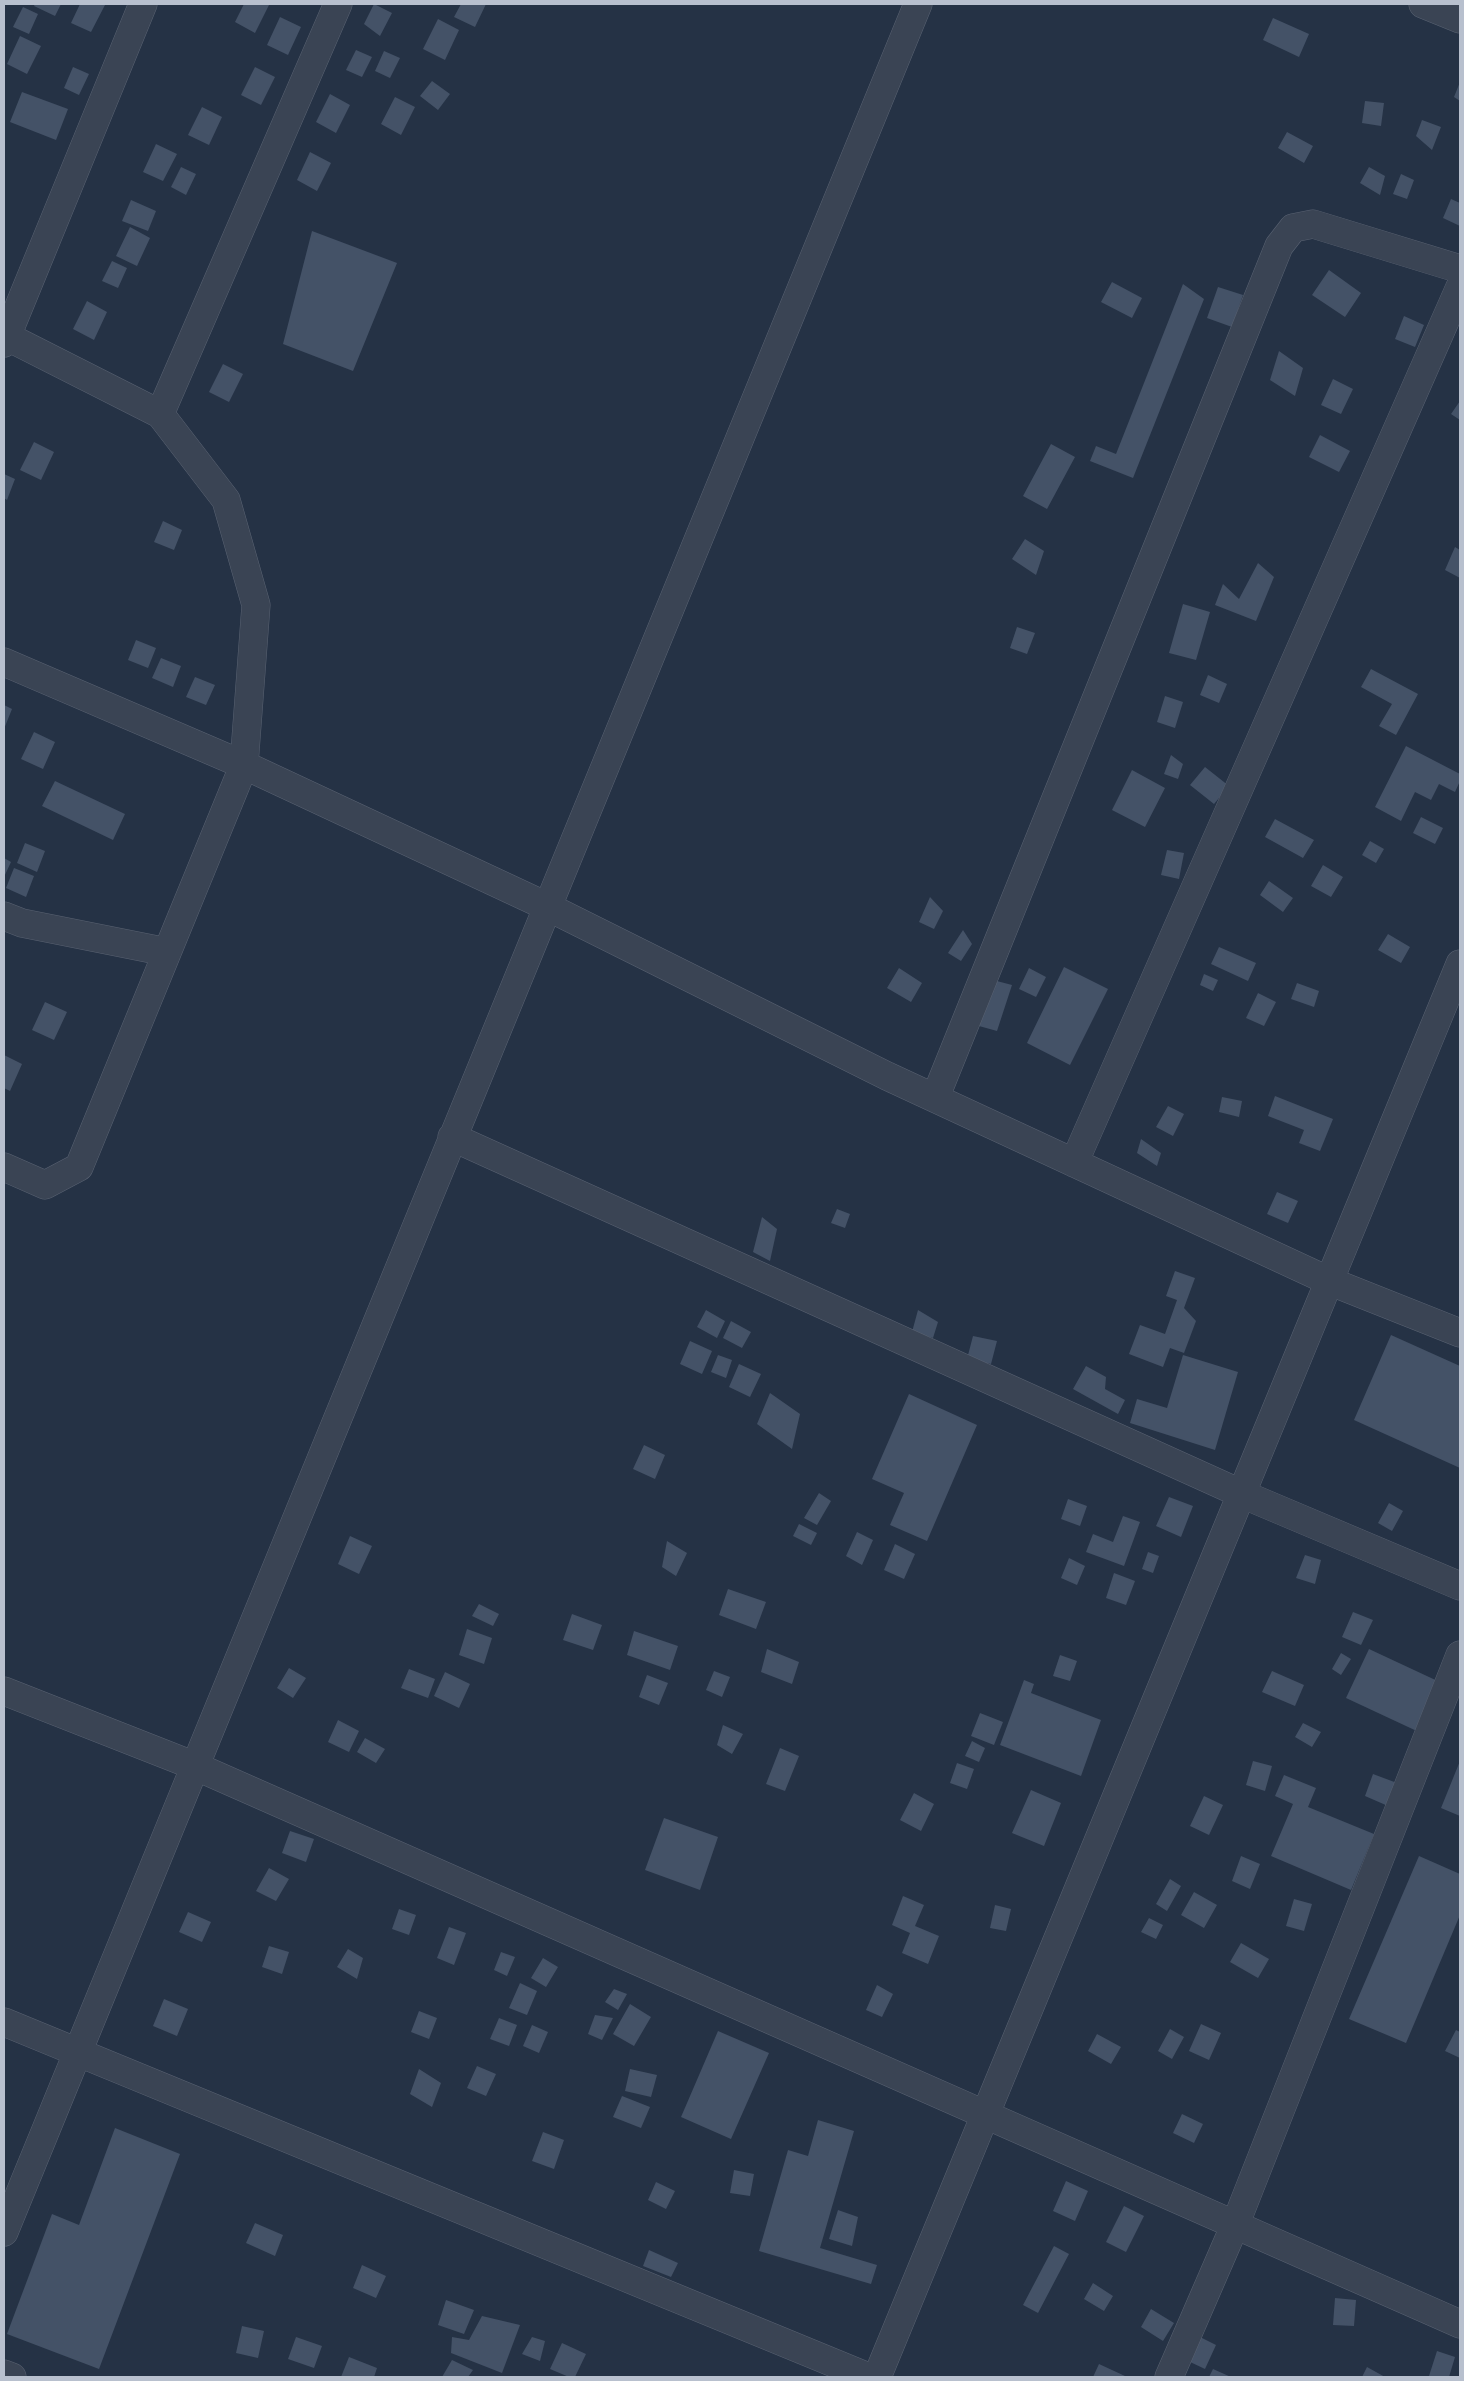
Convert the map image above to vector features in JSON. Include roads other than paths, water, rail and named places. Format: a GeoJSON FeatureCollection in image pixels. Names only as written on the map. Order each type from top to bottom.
{"type":"FeatureCollection","features":[{"type":"Feature","properties":{"kind":"street"},"geometry":{"type":"LineString","coordinates":[[4,1167],[45,1184],[79,1167],[244,765],[256,604],[226,500],[160,414],[5,338],[143,4]]}},
{"type":"Feature","properties":{"kind":"street"},"geometry":{"type":"LineString","coordinates":[[160,414],[338,4]]}},
{"type":"Feature","properties":{"kind":"street"},"geometry":{"type":"LineString","coordinates":[[4,2232],[546,906],[918,4]]}},
{"type":"Feature","properties":{"kind":"street"},"geometry":{"type":"LineString","coordinates":[[1423,4],[1460,19]]}},
{"type":"Feature","properties":{"kind":"street"},"geometry":{"type":"LineString","coordinates":[[935,1098],[1279,246],[1293,228],[1313,224],[1460,269]]}},
{"type":"Feature","properties":{"kind":"street"},"geometry":{"type":"LineString","coordinates":[[1074,1163],[1460,287]]}},
{"type":"Feature","properties":{"kind":"street"},"geometry":{"type":"LineString","coordinates":[[4,662],[244,765],[546,906],[935,1098],[1329,1281],[1460,1333]]}},
{"type":"Feature","properties":{"kind":"street"},"geometry":{"type":"LineString","coordinates":[[4,916],[22,923],[167,952]]}},
{"type":"Feature","properties":{"kind":"street"},"geometry":{"type":"LineString","coordinates":[[877,2377],[1460,964]]}},
{"type":"Feature","properties":{"kind":"street"},"geometry":{"type":"LineString","coordinates":[[452,1137],[1242,1494],[1460,1586]]}},
{"type":"Feature","properties":{"kind":"street"},"geometry":{"type":"LineString","coordinates":[[1169,2377],[1235,2225],[1460,1655]]}},
{"type":"Feature","properties":{"kind":"street"},"geometry":{"type":"LineString","coordinates":[[4,1691],[195,1766],[1460,2324]]}},
{"type":"Feature","properties":{"kind":"street"},"geometry":{"type":"LineString","coordinates":[[4,2022],[868,2377]]}},
{"type":"Feature","properties":{"kind":"street"},"geometry":{"type":"LineString","coordinates":[[4,2374],[12,2377]]}}]}
